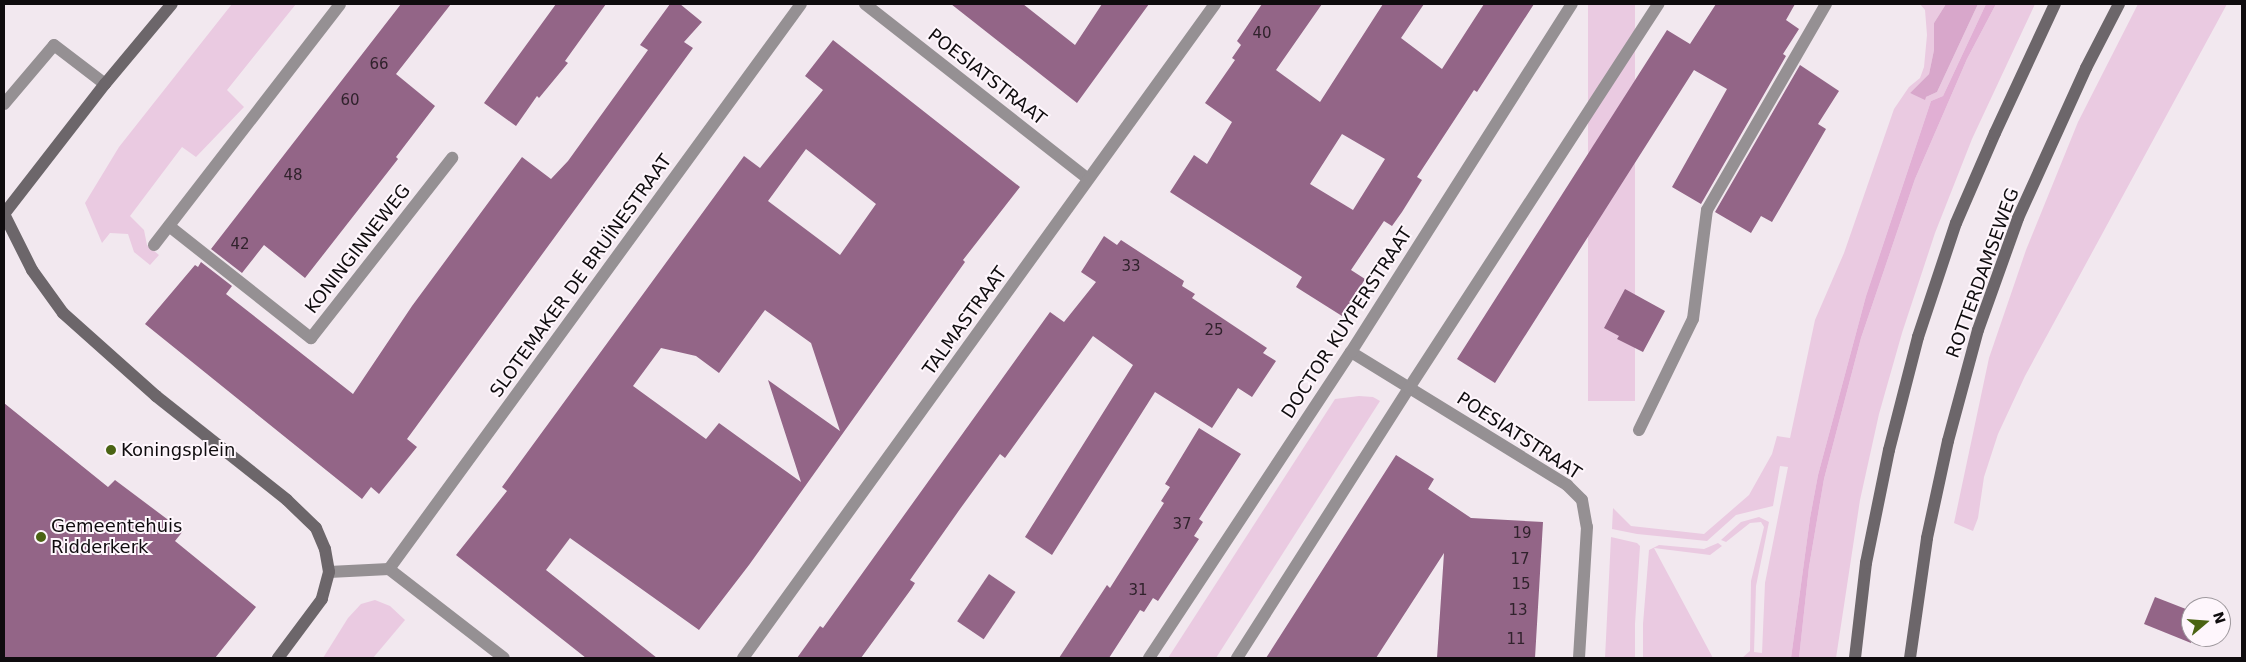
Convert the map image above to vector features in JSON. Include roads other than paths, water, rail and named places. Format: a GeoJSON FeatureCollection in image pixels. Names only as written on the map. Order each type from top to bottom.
{"type":"FeatureCollection","features":[{"type":"Feature","properties":{"kind":"main road"},"geometry":{"type":"LineString","coordinates":[[172,4],[105,84],[4,214],[32,270],[63,313],[156,396],[287,500],[316,528],[325,549],[329,572],[322,599],[278,658]]}},
{"type":"Feature","properties":{"kind":"main road"},"geometry":{"type":"LineString","coordinates":[[1855,658],[1866,563],[1889,450],[1918,337],[1960,214],[2055,4]]}},
{"type":"Feature","properties":{"kind":"main road","name":"ROTTERDAMSEWEG"},"geometry":{"type":"LineString","coordinates":[[1910,658],[1927,538],[1948,441],[1978,330],[2018,218],[2086,68],[2119,4]]}},
{"type":"Feature","properties":{"kind":"street"},"geometry":{"type":"LineString","coordinates":[[154,245],[340,4]]}},
{"type":"Feature","properties":{"kind":"street","name":"SLOTEMAKER DE BRUÏNESTRAAT"},"geometry":{"type":"LineString","coordinates":[[389,569],[801,4]]}},
{"type":"Feature","properties":{"kind":"street","name":"POESIATSTRAAT"},"geometry":{"type":"LineString","coordinates":[[865,4],[1088,179]]}},
{"type":"Feature","properties":{"kind":"street","name":"TALMASTRAAT"},"geometry":{"type":"LineString","coordinates":[[743,658],[1215,4]]}},
{"type":"Feature","properties":{"kind":"street","name":"DOCTOR KUYPERSTRAAT"},"geometry":{"type":"LineString","coordinates":[[1149,658],[1351,352],[1572,4]]}},
{"type":"Feature","properties":{"kind":"street"},"geometry":{"type":"LineString","coordinates":[[1237,658],[1409,388],[1658,4]]}},
{"type":"Feature","properties":{"kind":"street"},"geometry":{"type":"LineString","coordinates":[[1639,430],[1693,319],[1707,210],[1826,4]]}},
{"type":"Feature","properties":{"kind":"street"},"geometry":{"type":"LineString","coordinates":[[4,104],[54,45],[105,84]]}},
{"type":"Feature","properties":{"kind":"street","name":"KONINGINNEWEG"},"geometry":{"type":"LineString","coordinates":[[169,226],[311,338],[452,158]]}},
{"type":"Feature","properties":{"kind":"street","name":"POESIATSTRAAT"},"geometry":{"type":"LineString","coordinates":[[1351,352],[1567,485],[1582,500],[1587,527],[1579,658]]}},
{"type":"Feature","properties":{"kind":"street"},"geometry":{"type":"LineString","coordinates":[[329,572],[389,569],[504,658]]}},
{"type":"Feature","properties":{"kind":"place","name":"Koningsplein"},"geometry":{"type":"Point","coordinates":[111,450]}},
{"type":"Feature","properties":{"kind":"place","name":"Gemeentehuis Ridderkerk"},"geometry":{"type":"Point","coordinates":[41,537]}}]}
